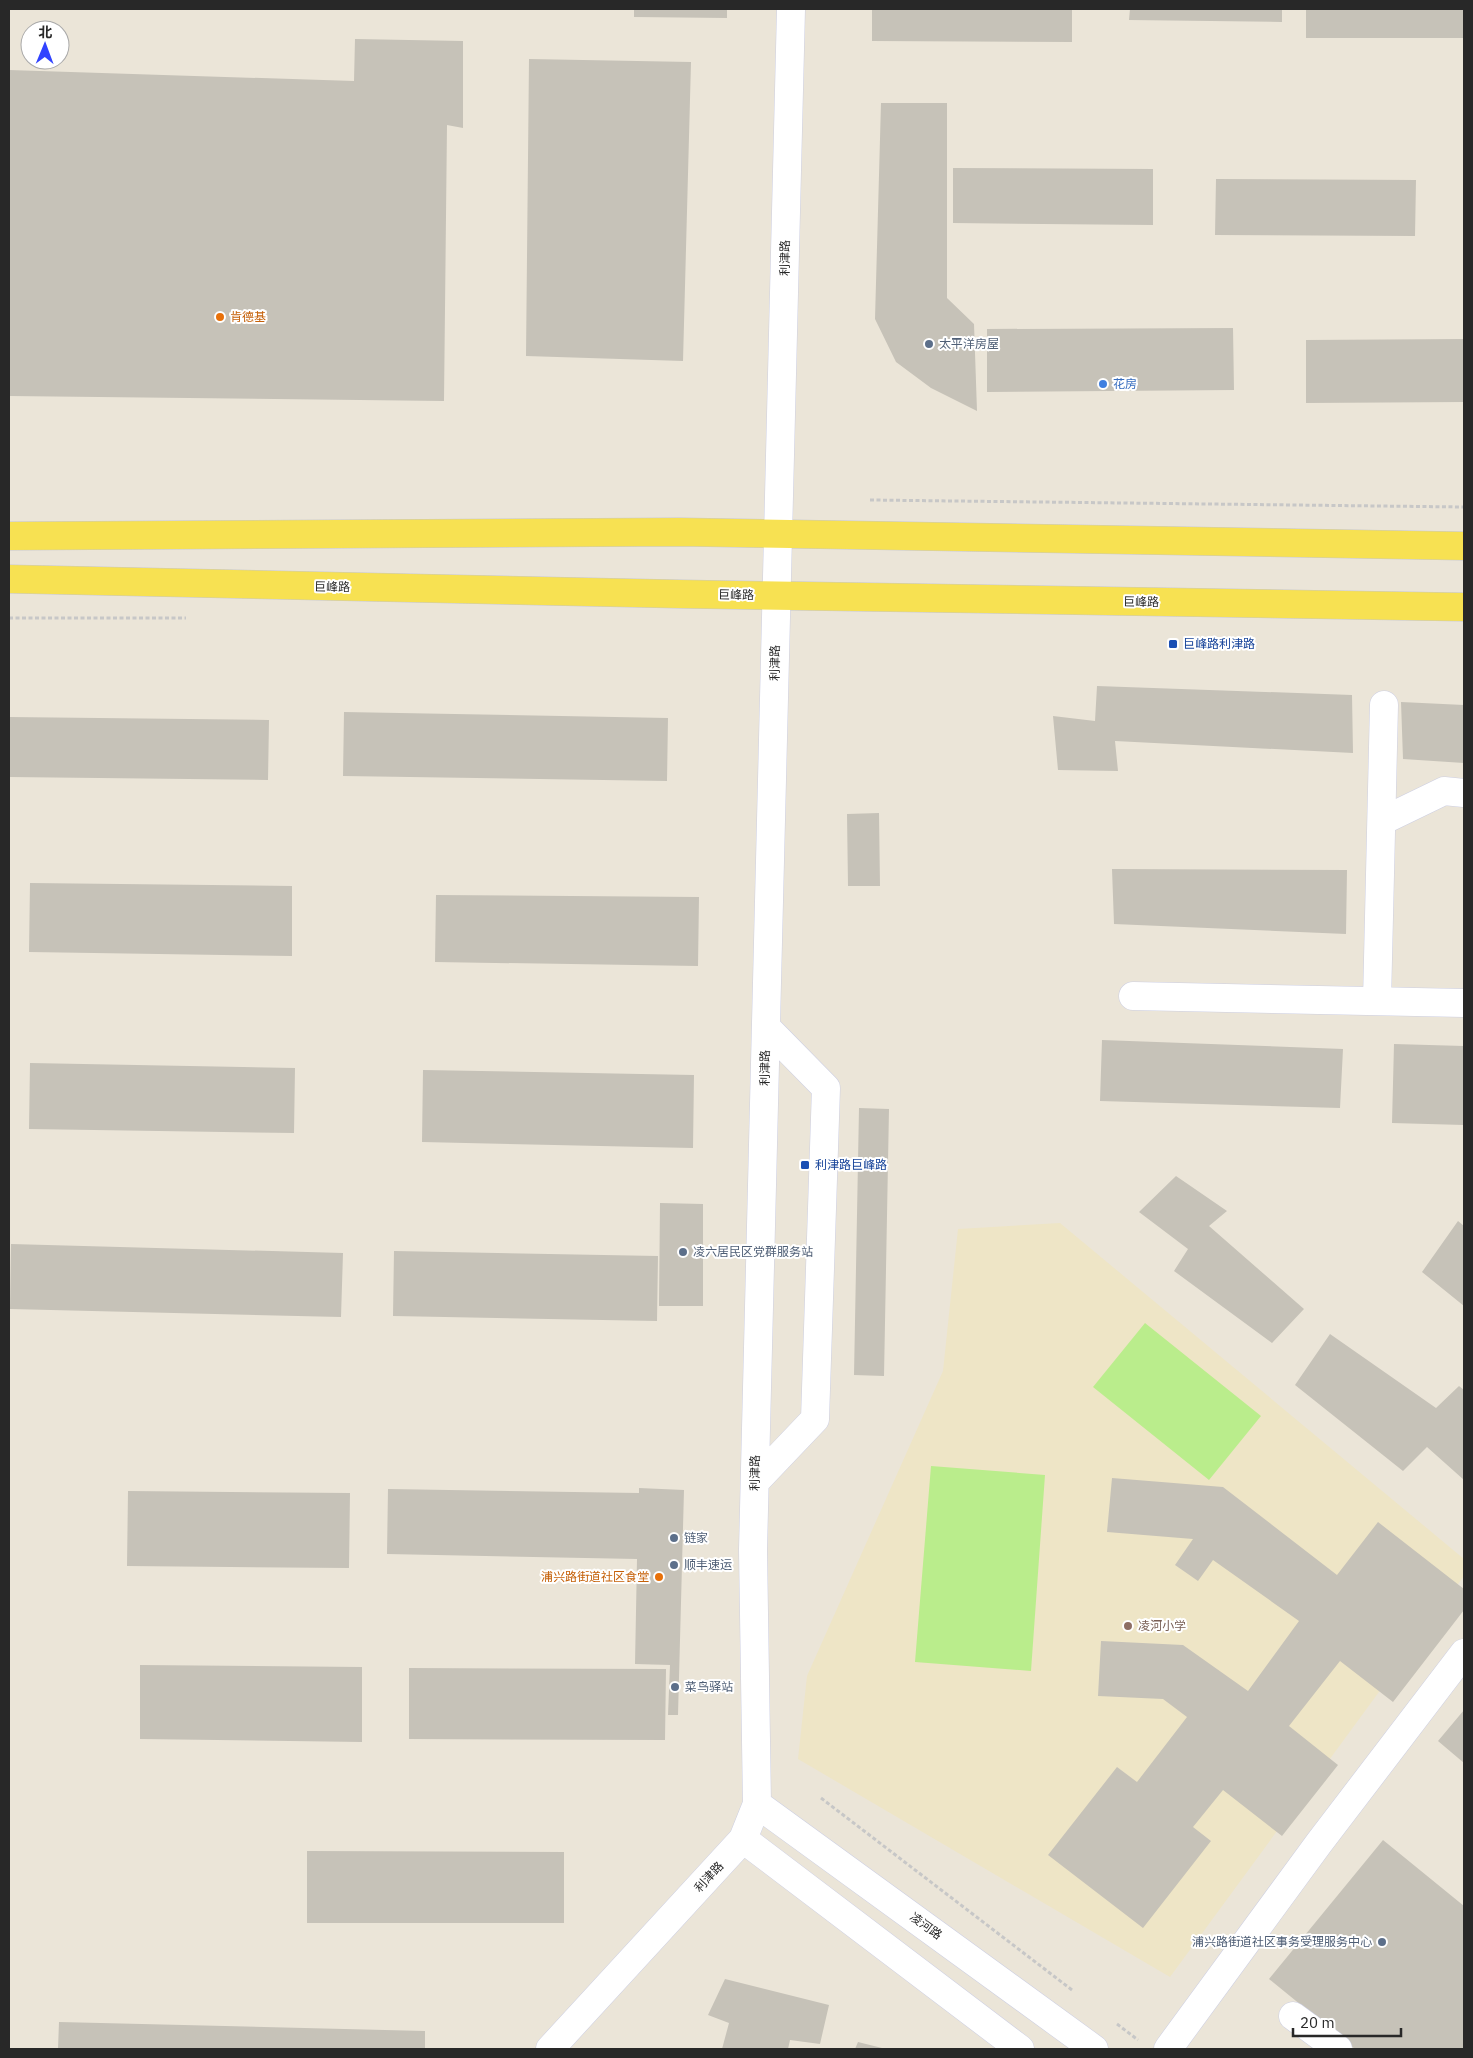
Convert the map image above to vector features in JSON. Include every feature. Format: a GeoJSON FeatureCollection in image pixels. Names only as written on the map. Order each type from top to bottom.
{"type":"FeatureCollection","features":[{"type":"Feature","properties":{"kind":"main road"},"geometry":{"type":"LineString","coordinates":[[9,536],[670,532],[1464,546]]}},
{"type":"Feature","properties":{"kind":"main road","name":"巨峰路"},"geometry":{"type":"LineString","coordinates":[[9,579],[777,596],[1464,608]]}},
{"type":"Feature","properties":{"kind":"street","name":"利津路"},"geometry":{"type":"LineString","coordinates":[[550,2049],[743,1839],[757,1804],[753,1550],[790,9]]}},
{"type":"Feature","properties":{"kind":"street"},"geometry":{"type":"LineString","coordinates":[[1377,1001],[1384,705]]}},
{"type":"Feature","properties":{"kind":"street"},"geometry":{"type":"LineString","coordinates":[[1382,821],[1444,791],[1464,793]]}},
{"type":"Feature","properties":{"kind":"street"},"geometry":{"type":"LineString","coordinates":[[1133,996],[1464,1003]]}},
{"type":"Feature","properties":{"kind":"street"},"geometry":{"type":"LineString","coordinates":[[755,1482],[814,1419],[826,1088],[766,1027]]}},
{"type":"Feature","properties":{"kind":"street"},"geometry":{"type":"LineString","coordinates":[[1156,2047],[1319,1843],[1464,1653]]}},
{"type":"Feature","properties":{"kind":"street","name":"凌河路"},"geometry":{"type":"LineString","coordinates":[[757,1804],[1094,2049]]}},
{"type":"Feature","properties":{"kind":"street"},"geometry":{"type":"LineString","coordinates":[[743,1839],[1020,2049]]}},
{"type":"Feature","properties":{"kind":"street"},"geometry":{"type":"LineString","coordinates":[[1293,2016],[1338,2049]]}},
{"type":"Feature","properties":{"kind":"path"},"geometry":{"type":"LineString","coordinates":[[821,1798],[1075,1992]]}},
{"type":"Feature","properties":{"kind":"path"},"geometry":{"type":"LineString","coordinates":[[1114,2022],[1156,2047]]}},
{"type":"Feature","properties":{"kind":"shaded area","name":"凌河小学"},"geometry":{"type":"Polygon","coordinates":[[[1060,1223],[1464,1559],[1464,1576],[1170,1977],[798,1759],[807,1676],[943,1371],[958,1229],[1060,1223]]]}},
{"type":"Feature","properties":{"kind":"green space"},"geometry":{"type":"Polygon","coordinates":[[[1145,1323],[1261,1416],[1209,1480],[1093,1387],[1145,1323]]]}},
{"type":"Feature","properties":{"kind":"green space"},"geometry":{"type":"Polygon","coordinates":[[[931,1466],[1045,1475],[1031,1671],[915,1662],[931,1466]]]}},
{"type":"Feature","properties":{"kind":"building"},"geometry":{"type":"Polygon","coordinates":[[[634,9],[727,9],[727,18],[634,17],[634,9]]]}},
{"type":"Feature","properties":{"kind":"building"},"geometry":{"type":"Polygon","coordinates":[[[872,9],[1072,9],[1072,42],[872,41],[872,9]]]}},
{"type":"Feature","properties":{"kind":"building"},"geometry":{"type":"Polygon","coordinates":[[[1130,9],[1282,9],[1282,22],[1129,20],[1130,9]]]}},
{"type":"Feature","properties":{"kind":"building"},"geometry":{"type":"Polygon","coordinates":[[[1306,9],[1464,9],[1464,38],[1306,38],[1306,9]]]}},
{"type":"Feature","properties":{"kind":"building"},"geometry":{"type":"Polygon","coordinates":[[[355,39],[463,41],[463,128],[447,125],[444,401],[9,396],[9,70],[354,81],[355,39]]]}},
{"type":"Feature","properties":{"kind":"building"},"geometry":{"type":"Polygon","coordinates":[[[529,59],[691,62],[683,361],[526,356],[529,59]]]}},
{"type":"Feature","properties":{"kind":"building"},"geometry":{"type":"Polygon","coordinates":[[[881,103],[947,103],[947,298],[974,324],[977,411],[931,388],[896,362],[875,319],[881,103]]]}},
{"type":"Feature","properties":{"kind":"building"},"geometry":{"type":"Polygon","coordinates":[[[953,168],[1153,169],[1153,225],[953,223],[953,168]]]}},
{"type":"Feature","properties":{"kind":"building"},"geometry":{"type":"Polygon","coordinates":[[[1216,179],[1416,180],[1415,236],[1215,235],[1216,179]]]}},
{"type":"Feature","properties":{"kind":"building"},"geometry":{"type":"Polygon","coordinates":[[[1233,328],[1234,390],[987,392],[987,329],[1233,328]]]}},
{"type":"Feature","properties":{"kind":"building"},"geometry":{"type":"Polygon","coordinates":[[[1464,339],[1464,402],[1306,403],[1306,340],[1464,339]]]}},
{"type":"Feature","properties":{"kind":"building"},"geometry":{"type":"Polygon","coordinates":[[[1097,686],[1352,695],[1353,753],[1115,741],[1118,771],[1058,770],[1053,716],[1095,721],[1097,686]]]}},
{"type":"Feature","properties":{"kind":"building"},"geometry":{"type":"Polygon","coordinates":[[[1401,702],[1464,705],[1464,763],[1403,759],[1401,702]]]}},
{"type":"Feature","properties":{"kind":"building"},"geometry":{"type":"Polygon","coordinates":[[[344,712],[668,718],[667,781],[343,776],[344,712]]]}},
{"type":"Feature","properties":{"kind":"building"},"geometry":{"type":"Polygon","coordinates":[[[9,717],[269,720],[268,780],[9,777],[9,717]]]}},
{"type":"Feature","properties":{"kind":"building"},"geometry":{"type":"Polygon","coordinates":[[[879,813],[880,886],[848,886],[847,814],[879,813]]]}},
{"type":"Feature","properties":{"kind":"building"},"geometry":{"type":"Polygon","coordinates":[[[1112,869],[1347,870],[1346,934],[1114,924],[1112,869]]]}},
{"type":"Feature","properties":{"kind":"building"},"geometry":{"type":"Polygon","coordinates":[[[30,883],[292,886],[292,956],[29,952],[30,883]]]}},
{"type":"Feature","properties":{"kind":"building"},"geometry":{"type":"Polygon","coordinates":[[[436,895],[699,897],[698,966],[435,962],[436,895]]]}},
{"type":"Feature","properties":{"kind":"building"},"geometry":{"type":"Polygon","coordinates":[[[1102,1040],[1343,1049],[1340,1108],[1100,1101],[1102,1040]]]}},
{"type":"Feature","properties":{"kind":"building"},"geometry":{"type":"Polygon","coordinates":[[[1394,1044],[1464,1046],[1464,1125],[1392,1123],[1394,1044]]]}},
{"type":"Feature","properties":{"kind":"building"},"geometry":{"type":"Polygon","coordinates":[[[30,1063],[295,1068],[294,1133],[29,1129],[30,1063]]]}},
{"type":"Feature","properties":{"kind":"building"},"geometry":{"type":"Polygon","coordinates":[[[423,1070],[694,1075],[693,1148],[422,1142],[423,1070]]]}},
{"type":"Feature","properties":{"kind":"building"},"geometry":{"type":"Polygon","coordinates":[[[859,1108],[889,1109],[884,1376],[854,1375],[859,1108]]]}},
{"type":"Feature","properties":{"kind":"building"},"geometry":{"type":"Polygon","coordinates":[[[1176,1176],[1227,1211],[1209,1226],[1304,1309],[1272,1343],[1174,1271],[1188,1249],[1139,1212],[1176,1176]]]}},
{"type":"Feature","properties":{"kind":"building"},"geometry":{"type":"Polygon","coordinates":[[[660,1203],[703,1204],[703,1306],[659,1306],[660,1203]]]}},
{"type":"Feature","properties":{"kind":"building"},"geometry":{"type":"Polygon","coordinates":[[[1458,1221],[1464,1226],[1464,1306],[1422,1272],[1458,1221]]]}},
{"type":"Feature","properties":{"kind":"building"},"geometry":{"type":"Polygon","coordinates":[[[11,1244],[343,1253],[341,1317],[10,1309],[11,1244]]]}},
{"type":"Feature","properties":{"kind":"building"},"geometry":{"type":"Polygon","coordinates":[[[394,1251],[658,1256],[657,1321],[393,1316],[394,1251]]]}},
{"type":"Feature","properties":{"kind":"building"},"geometry":{"type":"Polygon","coordinates":[[[1330,1334],[1436,1408],[1459,1386],[1464,1390],[1464,1480],[1427,1447],[1403,1471],[1295,1385],[1330,1334]]]}},
{"type":"Feature","properties":{"kind":"building"},"geometry":{"type":"Polygon","coordinates":[[[1112,1478],[1223,1487],[1337,1575],[1378,1522],[1464,1589],[1464,1610],[1393,1702],[1340,1661],[1289,1726],[1338,1765],[1282,1836],[1223,1790],[1193,1827],[1211,1841],[1143,1928],[1048,1855],[1117,1767],[1137,1782],[1187,1717],[1163,1699],[1098,1696],[1101,1641],[1183,1645],[1248,1691],[1299,1621],[1213,1560],[1198,1581],[1175,1565],[1193,1539],[1107,1532],[1112,1478]]]}},
{"type":"Feature","properties":{"kind":"building"},"geometry":{"type":"Polygon","coordinates":[[[639,1488],[684,1490],[678,1715],[668,1715],[670,1665],[635,1664],[637,1559],[387,1554],[388,1489],[639,1493],[639,1488]]]}},
{"type":"Feature","properties":{"kind":"building"},"geometry":{"type":"Polygon","coordinates":[[[128,1491],[350,1493],[349,1568],[127,1566],[128,1491]]]}},
{"type":"Feature","properties":{"kind":"building"},"geometry":{"type":"Polygon","coordinates":[[[140,1665],[362,1667],[362,1742],[140,1739],[140,1665]]]}},
{"type":"Feature","properties":{"kind":"building"},"geometry":{"type":"Polygon","coordinates":[[[409,1668],[666,1669],[665,1740],[409,1739],[409,1668]]]}},
{"type":"Feature","properties":{"kind":"building"},"geometry":{"type":"Polygon","coordinates":[[[1464,1710],[1464,1763],[1438,1741],[1464,1710]]]}},
{"type":"Feature","properties":{"kind":"building","name":"浦兴路街道社区事务受理服务中心"},"geometry":{"type":"Polygon","coordinates":[[[1383,1840],[1464,1906],[1464,2049],[1355,2049],[1269,1979],[1383,1840]]]}},
{"type":"Feature","properties":{"kind":"building"},"geometry":{"type":"Polygon","coordinates":[[[307,1851],[564,1852],[564,1923],[307,1923],[307,1851]]]}},
{"type":"Feature","properties":{"kind":"building"},"geometry":{"type":"Polygon","coordinates":[[[725,1979],[829,2005],[820,2044],[790,2040],[788,2049],[722,2049],[729,2023],[708,2015],[725,1979]]]}},
{"type":"Feature","properties":{"kind":"building"},"geometry":{"type":"Polygon","coordinates":[[[59,2022],[425,2031],[425,2049],[58,2049],[59,2022]]]}},
{"type":"Feature","properties":{"kind":"building"},"geometry":{"type":"Polygon","coordinates":[[[858,2042],[886,2049],[855,2049],[858,2042]]]}},
{"type":"Feature","properties":{"kind":"place","name":"肯德基"},"geometry":{"type":"Point","coordinates":[220,317]}},
{"type":"Feature","properties":{"kind":"place","name":"太平洋房屋"},"geometry":{"type":"Point","coordinates":[929,344]}},
{"type":"Feature","properties":{"kind":"place","name":"花房"},"geometry":{"type":"Point","coordinates":[1103,384]}},
{"type":"Feature","properties":{"kind":"place","name":"巨峰路利津路"},"geometry":{"type":"Point","coordinates":[1173,644]}},
{"type":"Feature","properties":{"kind":"place","name":"利津路巨峰路"},"geometry":{"type":"Point","coordinates":[805,1165]}},
{"type":"Feature","properties":{"kind":"place","name":"凌六居民区党群服务站"},"geometry":{"type":"Point","coordinates":[683,1252]}},
{"type":"Feature","properties":{"kind":"place","name":"链家"},"geometry":{"type":"Point","coordinates":[674,1538]}},
{"type":"Feature","properties":{"kind":"place","name":"顺丰速运"},"geometry":{"type":"Point","coordinates":[674,1565]}},
{"type":"Feature","properties":{"kind":"place","name":"浦兴路街道社区食堂"},"geometry":{"type":"Point","coordinates":[659,1577]}},
{"type":"Feature","properties":{"kind":"place","name":"凌河小学"},"geometry":{"type":"Point","coordinates":[1128,1626]}},
{"type":"Feature","properties":{"kind":"place","name":"菜鸟驿站"},"geometry":{"type":"Point","coordinates":[675,1687]}},
{"type":"Feature","properties":{"kind":"place","name":"浦兴路街道社区事务受理服务中心"},"geometry":{"type":"Point","coordinates":[1382,1942]}}]}
